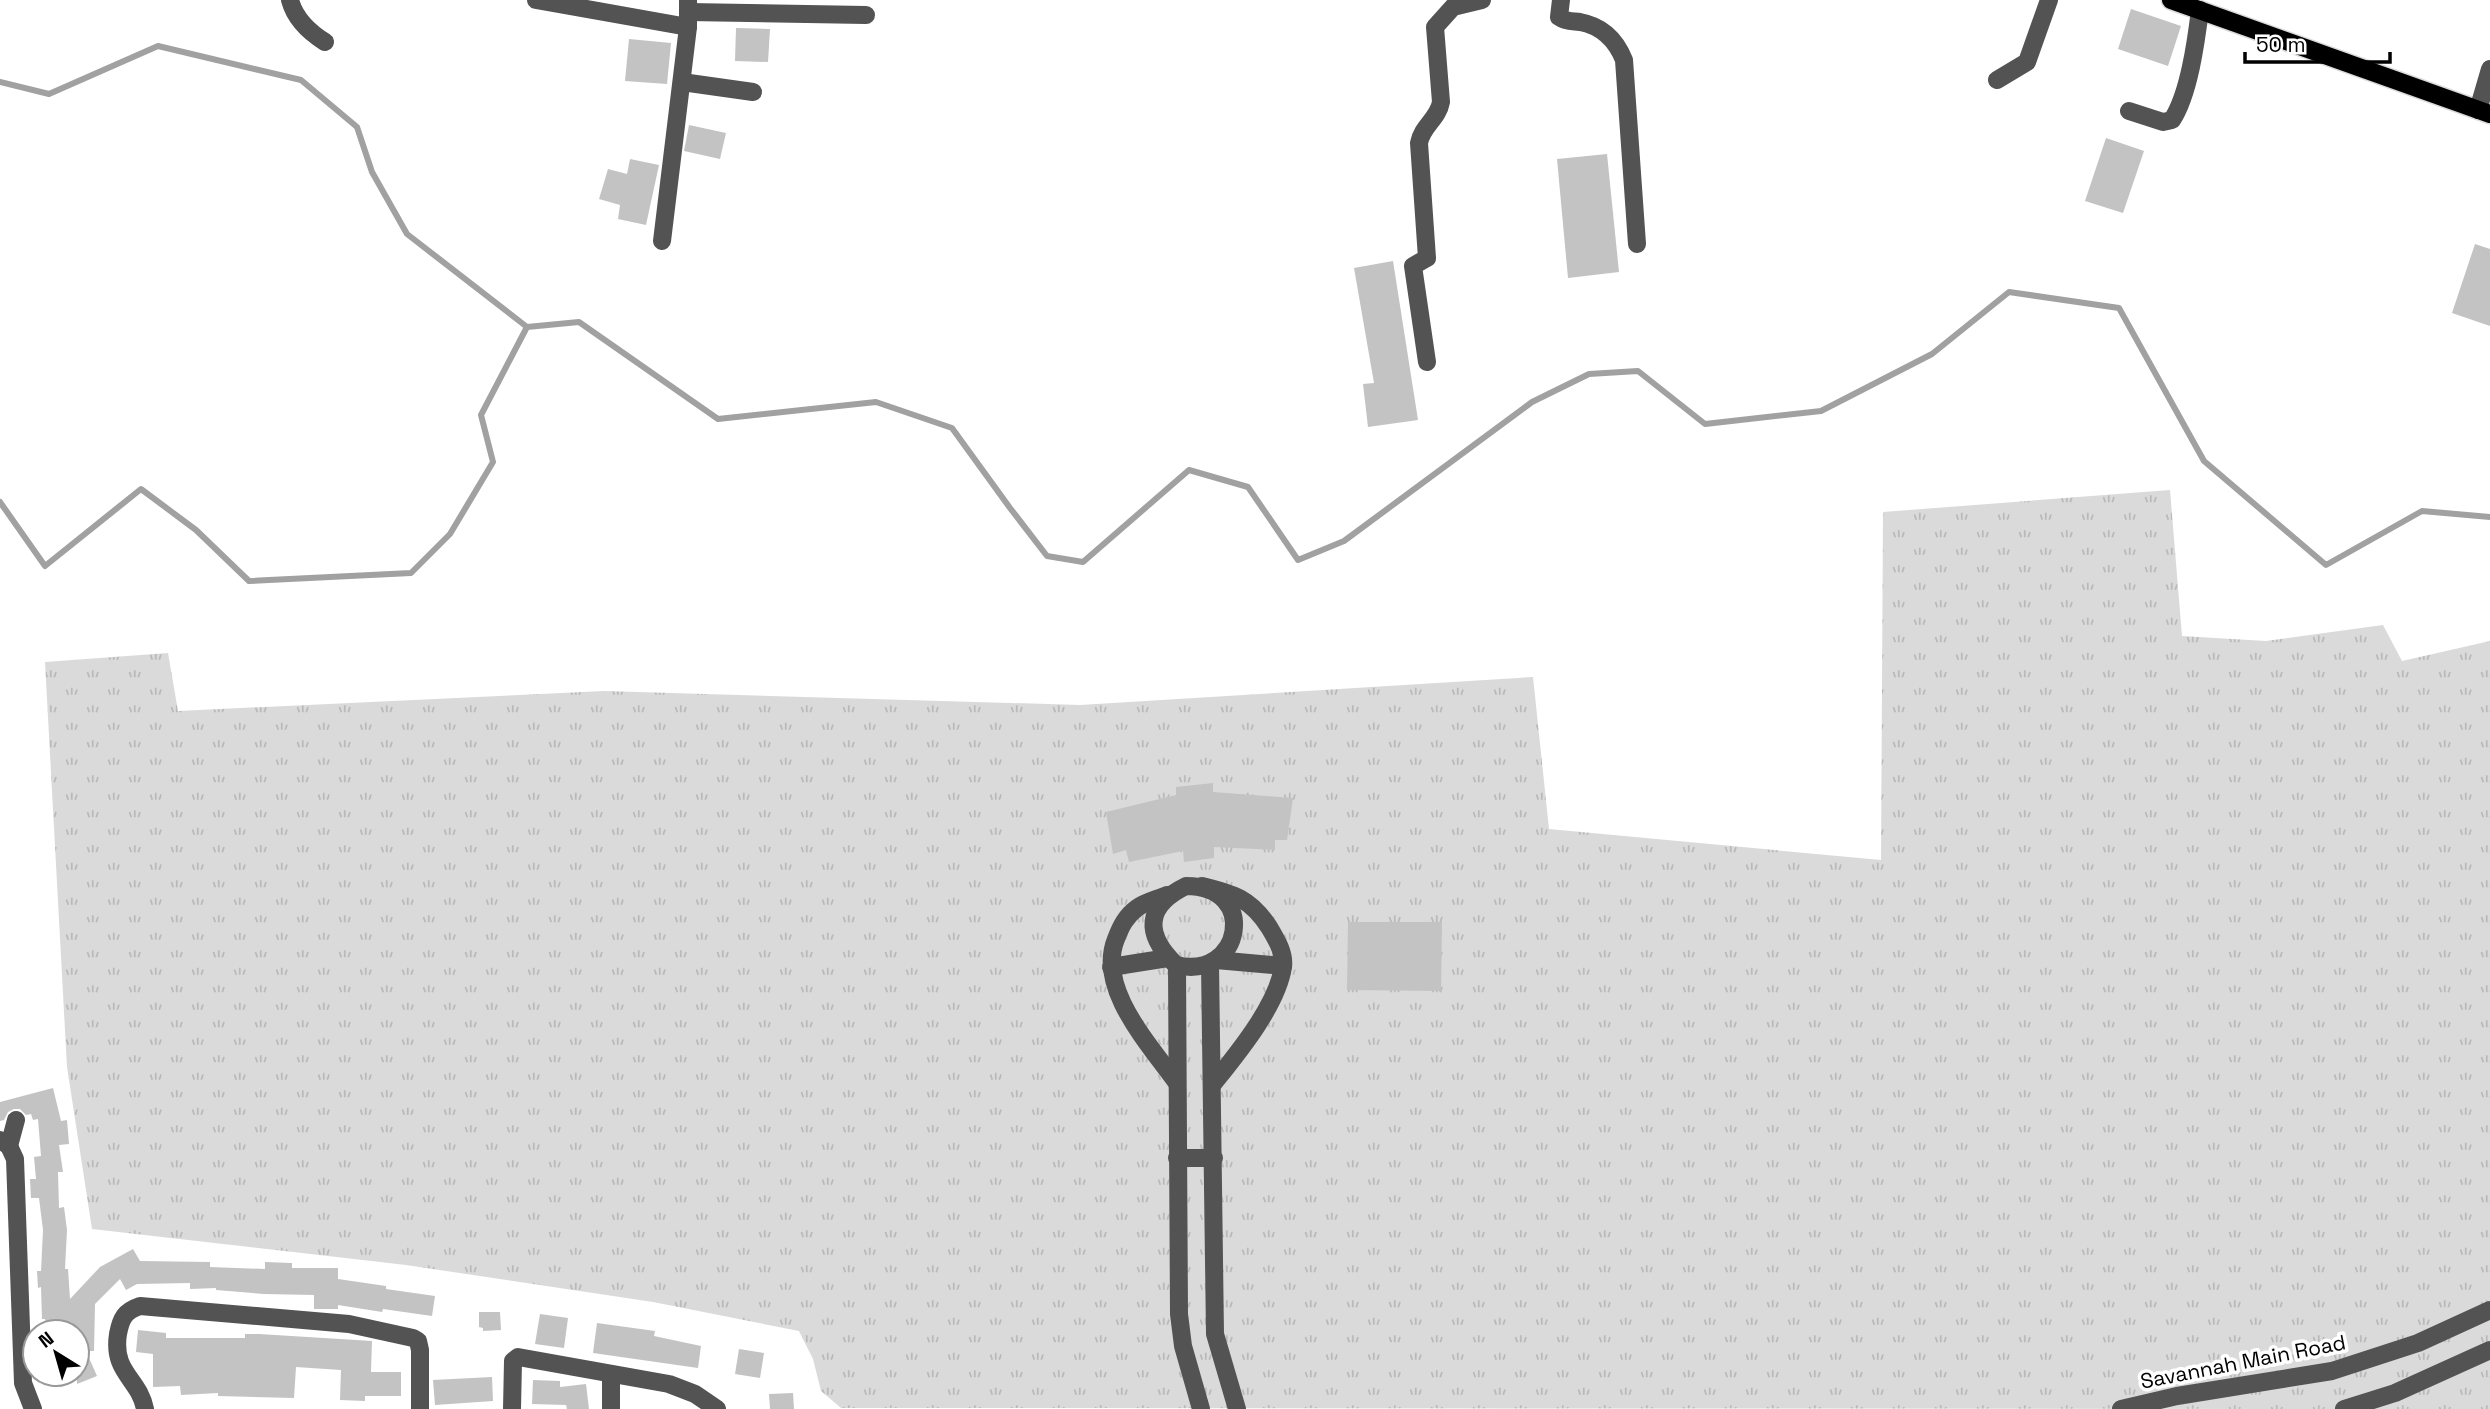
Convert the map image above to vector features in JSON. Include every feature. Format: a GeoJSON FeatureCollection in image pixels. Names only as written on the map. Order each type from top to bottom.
{"type":"FeatureCollection","features":[{"type":"Feature","properties":{"kind":"main road"},"geometry":{"type":"LineString","coordinates":[[2171,0],[2484,112]]}},
{"type":"Feature","properties":{"kind":"street"},"geometry":{"type":"LineString","coordinates":[[290,0],[304,25],[325,42]]}},
{"type":"Feature","properties":{"kind":"street"},"geometry":{"type":"LineString","coordinates":[[536,0],[688,13],[866,15]]}},
{"type":"Feature","properties":{"kind":"street"},"geometry":{"type":"LineString","coordinates":[[1427,362],[1413,266],[1427,258],[1419,144],[1420,135],[1440,110],[1434,32],[1440,20],[1453,7],[1482,0]]}},
{"type":"Feature","properties":{"kind":"street"},"geometry":{"type":"LineString","coordinates":[[1561,0],[1559,17],[1564,21],[1592,24],[1618,43],[1625,60],[1637,243]]}},
{"type":"Feature","properties":{"kind":"street"},"geometry":{"type":"LineString","coordinates":[[1997,80],[2027,62],[2049,0]]}},
{"type":"Feature","properties":{"kind":"street"},"geometry":{"type":"LineString","coordinates":[[2129,111],[2163,122],[2172,120],[2179,109],[2197,39],[2200,10]]}},
{"type":"Feature","properties":{"kind":"street"},"geometry":{"type":"LineString","coordinates":[[662,241],[688,13]]}},
{"type":"Feature","properties":{"kind":"street"},"geometry":{"type":"LineString","coordinates":[[2484,112],[2490,69]]}},
{"type":"Feature","properties":{"kind":"street"},"geometry":{"type":"LineString","coordinates":[[682,82],[753,92]]}},
{"type":"Feature","properties":{"kind":"street"},"geometry":{"type":"LineString","coordinates":[[1177,1083],[1129,1016],[1117,994],[1111,967],[1112,948],[1122,923],[1138,907],[1186,886],[1202,886],[1236,894],[1260,913],[1279,944],[1283,966],[1274,994],[1246,1042],[1213,1084]]}},
{"type":"Feature","properties":{"kind":"street"},"geometry":{"type":"LineString","coordinates":[[1202,886],[1218,893],[1229,905],[1235,924],[1228,948],[1213,962],[1213,1084],[1215,1334],[1237,1409]]}},
{"type":"Feature","properties":{"kind":"street"},"geometry":{"type":"LineString","coordinates":[[1167,895],[1157,907],[1153,926],[1158,946],[1172,962],[1177,1083],[1179,1314],[1182,1346],[1201,1409]]}},
{"type":"Feature","properties":{"kind":"street"},"geometry":{"type":"LineString","coordinates":[[1111,967],[1172,962],[1199,967],[1213,962],[1283,966]]}},
{"type":"Feature","properties":{"kind":"street"},"geometry":{"type":"LineString","coordinates":[[16,1120],[5,1143],[15,1159],[23,1383],[33,1409]]}},
{"type":"Feature","properties":{"kind":"street"},"geometry":{"type":"LineString","coordinates":[[1177,1158],[1214,1158]]}},
{"type":"Feature","properties":{"kind":"street"},"geometry":{"type":"LineString","coordinates":[[145,1409],[119,1362],[116,1347],[120,1321],[124,1315],[140,1307],[349,1324],[412,1338],[418,1342],[420,1350],[420,1409]]}},
{"type":"Feature","properties":{"kind":"street","name":"Savannah Main Road"},"geometry":{"type":"LineString","coordinates":[[2122,1409],[2177,1396],[2332,1371],[2418,1343],[2490,1310]]}},
{"type":"Feature","properties":{"kind":"street"},"geometry":{"type":"LineString","coordinates":[[2344,1409],[2395,1393],[2490,1350]]}},
{"type":"Feature","properties":{"kind":"street"},"geometry":{"type":"LineString","coordinates":[[512,1409],[513,1361],[518,1357],[669,1384],[695,1394],[717,1409]]}},
{"type":"Feature","properties":{"kind":"street"},"geometry":{"type":"LineString","coordinates":[[611,1374],[611,1409]]}},
{"type":"Feature","properties":{"kind":"green space"},"geometry":{"type":"Polygon","coordinates":[[[2170,490],[2182,636],[2266,641],[2383,625],[2402,661],[2490,641],[2490,1409],[841,1408],[821,1391],[813,1359],[799,1331],[653,1302],[406,1265],[92,1229],[67,1067],[45,662],[168,653],[178,711],[604,691],[1080,705],[1533,677],[1549,829],[1881,860],[1883,512],[2170,490]]]}},
{"type":"Feature","properties":{"kind":"building"},"geometry":{"type":"Polygon","coordinates":[[[2131,9],[2181,26],[2168,66],[2118,49],[2131,9]]]}},
{"type":"Feature","properties":{"kind":"building"},"geometry":{"type":"Polygon","coordinates":[[[736,28],[770,29],[768,62],[735,61],[736,28]]]}},
{"type":"Feature","properties":{"kind":"building"},"geometry":{"type":"Polygon","coordinates":[[[629,39],[671,43],[667,84],[625,81],[629,39]]]}},
{"type":"Feature","properties":{"kind":"building"},"geometry":{"type":"Polygon","coordinates":[[[689,125],[726,133],[720,159],[684,151],[689,125]]]}},
{"type":"Feature","properties":{"kind":"building"},"geometry":{"type":"Polygon","coordinates":[[[2106,138],[2144,151],[2123,213],[2085,201],[2106,138]]]}},
{"type":"Feature","properties":{"kind":"building"},"geometry":{"type":"Polygon","coordinates":[[[1607,154],[1619,272],[1568,278],[1557,159],[1607,154]]]}},
{"type":"Feature","properties":{"kind":"building"},"geometry":{"type":"Polygon","coordinates":[[[630,159],[659,165],[646,225],[618,219],[620,205],[599,199],[608,169],[627,174],[630,159]]]}},
{"type":"Feature","properties":{"kind":"building"},"geometry":{"type":"Polygon","coordinates":[[[2475,244],[2490,249],[2490,326],[2452,313],[2475,244]]]}},
{"type":"Feature","properties":{"kind":"building"},"geometry":{"type":"Polygon","coordinates":[[[1393,261],[1418,420],[1368,427],[1363,384],[1374,383],[1354,268],[1393,261]]]}},
{"type":"Feature","properties":{"kind":"building"},"geometry":{"type":"Polygon","coordinates":[[[1213,783],[1213,792],[1293,798],[1287,840],[1275,840],[1275,850],[1214,847],[1214,858],[1184,862],[1183,851],[1129,862],[1126,850],[1113,854],[1106,812],[1176,795],[1176,787],[1213,783]]]}},
{"type":"Feature","properties":{"kind":"building"},"geometry":{"type":"Polygon","coordinates":[[[1348,922],[1442,922],[1441,991],[1347,990],[1348,922]]]}},
{"type":"Feature","properties":{"kind":"building"},"geometry":{"type":"Polygon","coordinates":[[[53,1088],[61,1121],[67,1120],[69,1144],[59,1145],[63,1172],[58,1172],[59,1208],[64,1207],[67,1230],[65,1269],[68,1269],[70,1299],[100,1267],[133,1249],[140,1261],[210,1262],[210,1267],[265,1269],[265,1262],[292,1263],[292,1268],[338,1268],[338,1279],[435,1296],[432,1316],[338,1305],[338,1309],[314,1309],[314,1295],[264,1294],[216,1288],[190,1289],[190,1283],[137,1284],[126,1290],[120,1279],[95,1304],[94,1351],[91,1351],[91,1318],[42,1318],[41,1287],[38,1288],[37,1271],[41,1271],[43,1230],[39,1198],[31,1198],[30,1179],[36,1179],[34,1157],[41,1156],[38,1119],[33,1120],[31,1114],[26,1115],[20,1109],[14,1109],[0,1121],[0,1102],[53,1088]]]}},
{"type":"Feature","properties":{"kind":"building"},"geometry":{"type":"Polygon","coordinates":[[[479,1312],[500,1312],[501,1330],[483,1331],[483,1328],[479,1327],[479,1312]]]}},
{"type":"Feature","properties":{"kind":"building"},"geometry":{"type":"Polygon","coordinates":[[[540,1314],[568,1318],[564,1348],[535,1344],[540,1314]]]}},
{"type":"Feature","properties":{"kind":"building"},"geometry":{"type":"Polygon","coordinates":[[[597,1323],[655,1331],[654,1336],[701,1346],[698,1368],[593,1353],[597,1323]]]}},
{"type":"Feature","properties":{"kind":"building"},"geometry":{"type":"Polygon","coordinates":[[[138,1330],[166,1333],[166,1338],[245,1338],[245,1334],[259,1334],[372,1341],[371,1372],[401,1372],[401,1396],[365,1396],[365,1401],[340,1400],[341,1370],[296,1367],[294,1398],[218,1396],[218,1393],[181,1395],[180,1386],[153,1387],[153,1354],[136,1352],[138,1330]]]}},
{"type":"Feature","properties":{"kind":"building"},"geometry":{"type":"Polygon","coordinates":[[[739,1349],[764,1353],[760,1378],[735,1374],[739,1349]]]}},
{"type":"Feature","properties":{"kind":"building"},"geometry":{"type":"Polygon","coordinates":[[[91,1362],[97,1376],[91,1378],[91,1362]]]}},
{"type":"Feature","properties":{"kind":"building"},"geometry":{"type":"Polygon","coordinates":[[[492,1377],[493,1401],[435,1405],[433,1380],[492,1377]]]}},
{"type":"Feature","properties":{"kind":"building"},"geometry":{"type":"Polygon","coordinates":[[[533,1380],[560,1381],[560,1387],[586,1384],[589,1409],[532,1404],[533,1380]]]}},
{"type":"Feature","properties":{"kind":"building"},"geometry":{"type":"Polygon","coordinates":[[[793,1393],[794,1409],[770,1409],[769,1394],[793,1393]]]}},
{"type":"Feature","properties":{"kind":"waterway"},"geometry":{"type":"LineString","coordinates":[[0,82],[49,94],[158,46],[301,80],[357,127],[372,172],[407,234],[527,327]]}},
{"type":"Feature","properties":{"kind":"waterway"},"geometry":{"type":"LineString","coordinates":[[0,502],[45,566],[141,489],[196,530],[249,581],[411,573],[450,534],[493,462],[481,415],[527,327],[579,322],[718,419],[876,402],[952,428],[1047,556],[1083,562],[1189,470],[1248,487],[1298,560],[1344,541],[1532,402],[1589,374],[1638,371],[1705,424],[1821,411],[1932,354],[2009,292],[2119,308],[2204,461],[2326,565],[2422,511],[2490,517]]}}]}
